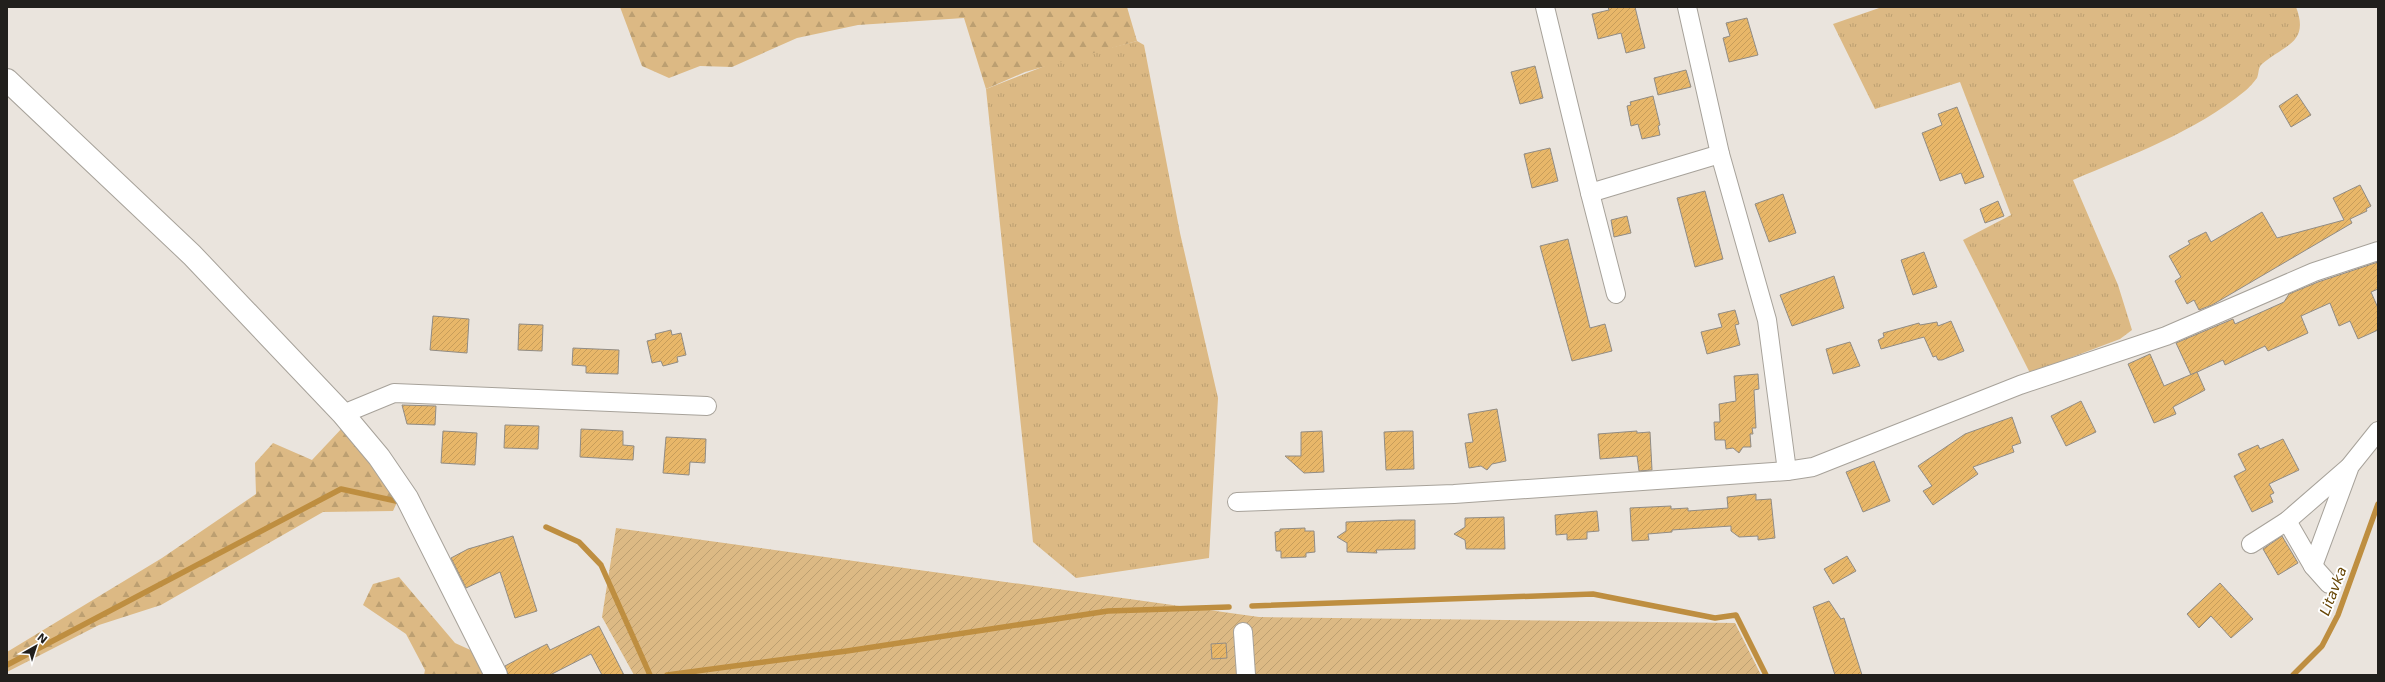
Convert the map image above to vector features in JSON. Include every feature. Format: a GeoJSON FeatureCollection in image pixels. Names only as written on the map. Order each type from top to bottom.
{"type":"FeatureCollection","features":[{"type":"Feature","properties":{"kind":"street"},"geometry":{"type":"LineString","coordinates":[[1545,7],[1616,294]]}},
{"type":"Feature","properties":{"kind":"street"},"geometry":{"type":"LineString","coordinates":[[1687,7],[1720,154],[1768,320],[1787,471]]}},
{"type":"Feature","properties":{"kind":"street"},"geometry":{"type":"LineString","coordinates":[[7,80],[192,255],[343,414],[379,457],[406,498],[496,675]]}},
{"type":"Feature","properties":{"kind":"street"},"geometry":{"type":"LineString","coordinates":[[1590,193],[1720,154]]}},
{"type":"Feature","properties":{"kind":"street"},"geometry":{"type":"LineString","coordinates":[[1237,502],[1454,494],[1787,471],[1813,467],[1839,458],[2020,385],[2166,336],[2314,272],[2378,251]]}},
{"type":"Feature","properties":{"kind":"street"},"geometry":{"type":"LineString","coordinates":[[343,414],[394,393],[707,406]]}},
{"type":"Feature","properties":{"kind":"street"},"geometry":{"type":"LineString","coordinates":[[2251,544],[2287,521],[2350,466],[2378,431]]}},
{"type":"Feature","properties":{"kind":"street"},"geometry":{"type":"LineString","coordinates":[[2313,566],[2350,466]]}},
{"type":"Feature","properties":{"kind":"street"},"geometry":{"type":"LineString","coordinates":[[2287,521],[2313,566],[2329,584]]}},
{"type":"Feature","properties":{"kind":"street"},"geometry":{"type":"LineString","coordinates":[[1242,632],[1246,675]]}},
{"type":"Feature","properties":{"kind":"green space"},"geometry":{"type":"Polygon","coordinates":[[[620,7],[1127,7],[1137,41],[1025,72],[986,89],[964,18],[858,25],[797,38],[732,67],[700,66],[669,78],[642,66],[620,7]]]}},
{"type":"Feature","properties":{"kind":"green space"},"geometry":{"type":"Polygon","coordinates":[[[1882,7],[2296,7],[2300,28],[2297,36],[2292,42],[2261,65],[2257,78],[2250,87],[2226,106],[2162,142],[2073,180],[2118,285],[2132,330],[2120,339],[2030,373],[1963,240],[2011,215],[1960,82],[1875,109],[1833,24],[1882,7]]]}},
{"type":"Feature","properties":{"kind":"green space"},"geometry":{"type":"Polygon","coordinates":[[[1137,41],[1144,45],[1180,233],[1218,398],[1209,558],[1076,578],[1033,542],[986,89],[1055,62],[1137,41]]]}},
{"type":"Feature","properties":{"kind":"green space"},"geometry":{"type":"Polygon","coordinates":[[[344,426],[406,483],[393,511],[323,512],[161,605],[99,625],[7,672],[7,652],[162,558],[256,494],[255,463],[273,443],[312,460],[344,426]]]}},
{"type":"Feature","properties":{"kind":"green space"},"geometry":{"type":"Polygon","coordinates":[[[616,528],[1259,617],[1735,623],[1761,675],[634,675],[602,617],[616,528]]]}},
{"type":"Feature","properties":{"kind":"green space"},"geometry":{"type":"Polygon","coordinates":[[[399,577],[455,643],[486,657],[494,675],[424,675],[425,670],[406,634],[363,605],[373,584],[399,577]]]}},
{"type":"Feature","properties":{"kind":"building"},"geometry":{"type":"Polygon","coordinates":[[[1608,7],[1635,7],[1645,48],[1626,53],[1621,33],[1598,39],[1592,14],[1609,10],[1608,7]]]}},
{"type":"Feature","properties":{"kind":"building"},"geometry":{"type":"Polygon","coordinates":[[[1747,18],[1758,55],[1729,62],[1723,38],[1730,36],[1726,23],[1747,18]]]}},
{"type":"Feature","properties":{"kind":"building"},"geometry":{"type":"Polygon","coordinates":[[[1535,66],[1543,98],[1520,104],[1511,72],[1535,66]]]}},
{"type":"Feature","properties":{"kind":"building"},"geometry":{"type":"Polygon","coordinates":[[[1686,70],[1691,87],[1658,95],[1654,78],[1686,70]]]}},
{"type":"Feature","properties":{"kind":"building"},"geometry":{"type":"Polygon","coordinates":[[[2297,94],[2311,115],[2291,127],[2279,106],[2297,94]]]}},
{"type":"Feature","properties":{"kind":"building"},"geometry":{"type":"Polygon","coordinates":[[[1653,96],[1660,125],[1658,126],[1660,135],[1642,139],[1638,124],[1631,126],[1627,106],[1631,105],[1630,102],[1653,96]]]}},
{"type":"Feature","properties":{"kind":"building"},"geometry":{"type":"Polygon","coordinates":[[[1957,107],[1984,177],[1965,184],[1961,173],[1940,181],[1922,133],[1942,125],[1938,114],[1957,107]]]}},
{"type":"Feature","properties":{"kind":"building"},"geometry":{"type":"Polygon","coordinates":[[[1550,148],[1558,181],[1532,188],[1524,154],[1550,148]]]}},
{"type":"Feature","properties":{"kind":"building"},"geometry":{"type":"Polygon","coordinates":[[[2360,185],[2371,206],[2366,209],[2367,211],[2350,219],[2352,223],[2212,305],[2199,310],[2194,300],[2187,304],[2175,281],[2181,277],[2169,256],[2190,244],[2188,241],[2206,232],[2211,242],[2262,212],[2277,238],[2344,220],[2333,198],[2360,185]]]}},
{"type":"Feature","properties":{"kind":"building"},"geometry":{"type":"Polygon","coordinates":[[[1705,191],[1723,259],[1695,267],[1677,198],[1705,191]]]}},
{"type":"Feature","properties":{"kind":"building"},"geometry":{"type":"Polygon","coordinates":[[[1783,194],[1796,233],[1769,242],[1755,204],[1783,194]]]}},
{"type":"Feature","properties":{"kind":"building"},"geometry":{"type":"Polygon","coordinates":[[[1998,201],[2004,216],[1985,223],[1980,209],[1998,201]]]}},
{"type":"Feature","properties":{"kind":"building"},"geometry":{"type":"Polygon","coordinates":[[[1627,216],[1631,233],[1614,237],[1611,220],[1627,216]]]}},
{"type":"Feature","properties":{"kind":"building"},"geometry":{"type":"Polygon","coordinates":[[[1568,239],[1590,328],[1605,324],[1612,351],[1572,361],[1540,246],[1568,239]]]}},
{"type":"Feature","properties":{"kind":"building"},"geometry":{"type":"Polygon","coordinates":[[[1924,252],[1937,287],[1913,295],[1901,260],[1924,252]]]}},
{"type":"Feature","properties":{"kind":"building"},"geometry":{"type":"Polygon","coordinates":[[[2378,262],[2378,289],[2371,292],[2378,308],[2378,330],[2358,339],[2350,321],[2339,326],[2330,303],[2301,316],[2308,333],[2268,351],[2265,346],[2225,365],[2223,360],[2191,375],[2176,343],[2233,319],[2235,324],[2284,302],[2289,294],[2318,282],[2378,262]]]}},
{"type":"Feature","properties":{"kind":"building"},"geometry":{"type":"Polygon","coordinates":[[[1834,276],[1844,308],[1792,326],[1780,295],[1834,276]]]}},
{"type":"Feature","properties":{"kind":"building"},"geometry":{"type":"Polygon","coordinates":[[[1735,310],[1739,324],[1735,325],[1740,345],[1707,354],[1701,332],[1722,327],[1718,314],[1735,310]]]}},
{"type":"Feature","properties":{"kind":"building"},"geometry":{"type":"Polygon","coordinates":[[[433,316],[469,319],[467,353],[430,350],[433,316]]]}},
{"type":"Feature","properties":{"kind":"building"},"geometry":{"type":"Polygon","coordinates":[[[1951,321],[1964,351],[1942,360],[1938,360],[1936,356],[1933,357],[1924,337],[1881,349],[1878,340],[1884,337],[1883,333],[1919,323],[1920,325],[1937,322],[1938,326],[1951,321]]]}},
{"type":"Feature","properties":{"kind":"building"},"geometry":{"type":"Polygon","coordinates":[[[519,324],[543,325],[542,351],[518,350],[519,324]]]}},
{"type":"Feature","properties":{"kind":"building"},"geometry":{"type":"Polygon","coordinates":[[[671,330],[672,335],[681,333],[686,355],[677,357],[678,362],[663,366],[661,361],[652,363],[647,341],[656,339],[655,334],[671,330]]]}},
{"type":"Feature","properties":{"kind":"building"},"geometry":{"type":"Polygon","coordinates":[[[1850,342],[1860,366],[1833,374],[1826,349],[1850,342]]]}},
{"type":"Feature","properties":{"kind":"building"},"geometry":{"type":"Polygon","coordinates":[[[573,348],[619,350],[618,374],[586,373],[586,366],[572,365],[573,348]]]}},
{"type":"Feature","properties":{"kind":"building"},"geometry":{"type":"Polygon","coordinates":[[[2150,354],[2164,386],[2197,372],[2205,390],[2173,407],[2176,414],[2154,423],[2128,364],[2150,354]]]}},
{"type":"Feature","properties":{"kind":"building"},"geometry":{"type":"Polygon","coordinates":[[[1758,374],[1759,389],[1754,390],[1756,428],[1752,428],[1753,434],[1750,434],[1751,447],[1743,447],[1739,453],[1733,448],[1726,449],[1725,440],[1715,440],[1714,422],[1720,422],[1719,404],[1736,401],[1734,376],[1758,374]]]}},
{"type":"Feature","properties":{"kind":"building"},"geometry":{"type":"Polygon","coordinates":[[[2081,401],[2096,432],[2066,446],[2051,416],[2081,401]]]}},
{"type":"Feature","properties":{"kind":"building"},"geometry":{"type":"Polygon","coordinates":[[[402,405],[436,406],[435,425],[407,424],[402,405]]]}},
{"type":"Feature","properties":{"kind":"building"},"geometry":{"type":"Polygon","coordinates":[[[1497,409],[1506,461],[1492,464],[1487,470],[1481,466],[1469,468],[1465,443],[1473,442],[1468,414],[1497,409]]]}},
{"type":"Feature","properties":{"kind":"building"},"geometry":{"type":"Polygon","coordinates":[[[2012,417],[2021,443],[2012,446],[2014,452],[1973,467],[1978,474],[1933,505],[1923,491],[1932,486],[1918,466],[1965,434],[2012,417]]]}},
{"type":"Feature","properties":{"kind":"building"},"geometry":{"type":"Polygon","coordinates":[[[505,425],[539,426],[538,449],[504,448],[505,425]]]}},
{"type":"Feature","properties":{"kind":"building"},"geometry":{"type":"Polygon","coordinates":[[[581,429],[623,431],[623,445],[634,446],[633,460],[580,457],[581,429]]]}},
{"type":"Feature","properties":{"kind":"building"},"geometry":{"type":"Polygon","coordinates":[[[443,431],[477,433],[475,465],[441,463],[443,431]]]}},
{"type":"Feature","properties":{"kind":"building"},"geometry":{"type":"Polygon","coordinates":[[[1322,431],[1324,472],[1304,473],[1285,456],[1301,456],[1301,432],[1322,431]]]}},
{"type":"Feature","properties":{"kind":"building"},"geometry":{"type":"Polygon","coordinates":[[[1413,431],[1414,469],[1386,470],[1384,432],[1413,431]]]}},
{"type":"Feature","properties":{"kind":"building"},"geometry":{"type":"Polygon","coordinates":[[[1637,431],[1637,433],[1650,432],[1652,470],[1639,471],[1637,456],[1600,459],[1598,434],[1637,431]]]}},
{"type":"Feature","properties":{"kind":"building"},"geometry":{"type":"Polygon","coordinates":[[[666,437],[706,439],[705,463],[690,462],[689,475],[663,473],[666,437]]]}},
{"type":"Feature","properties":{"kind":"building"},"geometry":{"type":"Polygon","coordinates":[[[2283,439],[2299,470],[2269,484],[2274,493],[2270,495],[2273,502],[2252,512],[2234,476],[2246,470],[2238,454],[2258,445],[2260,449],[2283,439]]]}},
{"type":"Feature","properties":{"kind":"building"},"geometry":{"type":"Polygon","coordinates":[[[1874,461],[1890,501],[1863,512],[1846,472],[1874,461]]]}},
{"type":"Feature","properties":{"kind":"building"},"geometry":{"type":"Polygon","coordinates":[[[1756,494],[1756,500],[1771,499],[1775,538],[1758,540],[1758,536],[1739,537],[1731,531],[1731,526],[1672,530],[1672,532],[1648,534],[1649,540],[1632,541],[1630,508],[1671,506],[1671,509],[1688,508],[1688,511],[1728,508],[1727,497],[1756,494]]]}},
{"type":"Feature","properties":{"kind":"building"},"geometry":{"type":"Polygon","coordinates":[[[1597,511],[1599,531],[1587,532],[1587,539],[1567,540],[1567,534],[1556,535],[1555,515],[1597,511]]]}},
{"type":"Feature","properties":{"kind":"building"},"geometry":{"type":"Polygon","coordinates":[[[1504,517],[1505,549],[1466,549],[1465,540],[1454,534],[1465,527],[1465,518],[1504,517]]]}},
{"type":"Feature","properties":{"kind":"building"},"geometry":{"type":"Polygon","coordinates":[[[1415,520],[1415,549],[1376,550],[1377,553],[1347,552],[1347,543],[1337,537],[1346,531],[1346,522],[1415,520]]]}},
{"type":"Feature","properties":{"kind":"building"},"geometry":{"type":"Polygon","coordinates":[[[1305,528],[1305,531],[1314,531],[1315,552],[1306,553],[1306,557],[1281,558],[1281,551],[1276,551],[1275,532],[1280,531],[1280,529],[1305,528]]]}},
{"type":"Feature","properties":{"kind":"building"},"geometry":{"type":"Polygon","coordinates":[[[513,536],[537,611],[515,618],[500,572],[466,588],[451,558],[468,549],[513,536]]]}},
{"type":"Feature","properties":{"kind":"building"},"geometry":{"type":"Polygon","coordinates":[[[2282,536],[2298,563],[2278,575],[2263,549],[2282,536]]]}},
{"type":"Feature","properties":{"kind":"building"},"geometry":{"type":"Polygon","coordinates":[[[1847,556],[1856,571],[1833,584],[1824,569],[1847,556]]]}},
{"type":"Feature","properties":{"kind":"building"},"geometry":{"type":"Polygon","coordinates":[[[2220,583],[2253,619],[2231,638],[2211,616],[2199,628],[2187,614],[2220,583]]]}},
{"type":"Feature","properties":{"kind":"building"},"geometry":{"type":"Polygon","coordinates":[[[1829,601],[1841,619],[1844,618],[1862,675],[1835,675],[1813,607],[1829,601]]]}},
{"type":"Feature","properties":{"kind":"building"},"geometry":{"type":"Polygon","coordinates":[[[599,626],[624,675],[602,675],[591,654],[550,675],[508,675],[505,666],[531,652],[547,644],[550,650],[599,626]]]}},
{"type":"Feature","properties":{"kind":"building"},"geometry":{"type":"Polygon","coordinates":[[[1226,643],[1227,658],[1212,659],[1211,644],[1226,643]]]}},
{"type":"Feature","properties":{"kind":"waterway"},"geometry":{"type":"LineString","coordinates":[[7,665],[341,489],[396,501]]}},
{"type":"Feature","properties":{"kind":"waterway","name":"Litavka"},"geometry":{"type":"LineString","coordinates":[[2293,675],[2322,646],[2338,615],[2378,504]]}},
{"type":"Feature","properties":{"kind":"waterway"},"geometry":{"type":"LineString","coordinates":[[546,527],[579,542],[601,565],[650,675]]}},
{"type":"Feature","properties":{"kind":"waterway"},"geometry":{"type":"LineString","coordinates":[[1252,606],[1593,594],[1715,618],[1736,615],[1766,675]]}},
{"type":"Feature","properties":{"kind":"waterway"},"geometry":{"type":"LineString","coordinates":[[667,675],[847,651],[1108,611],[1229,607]]}}]}
